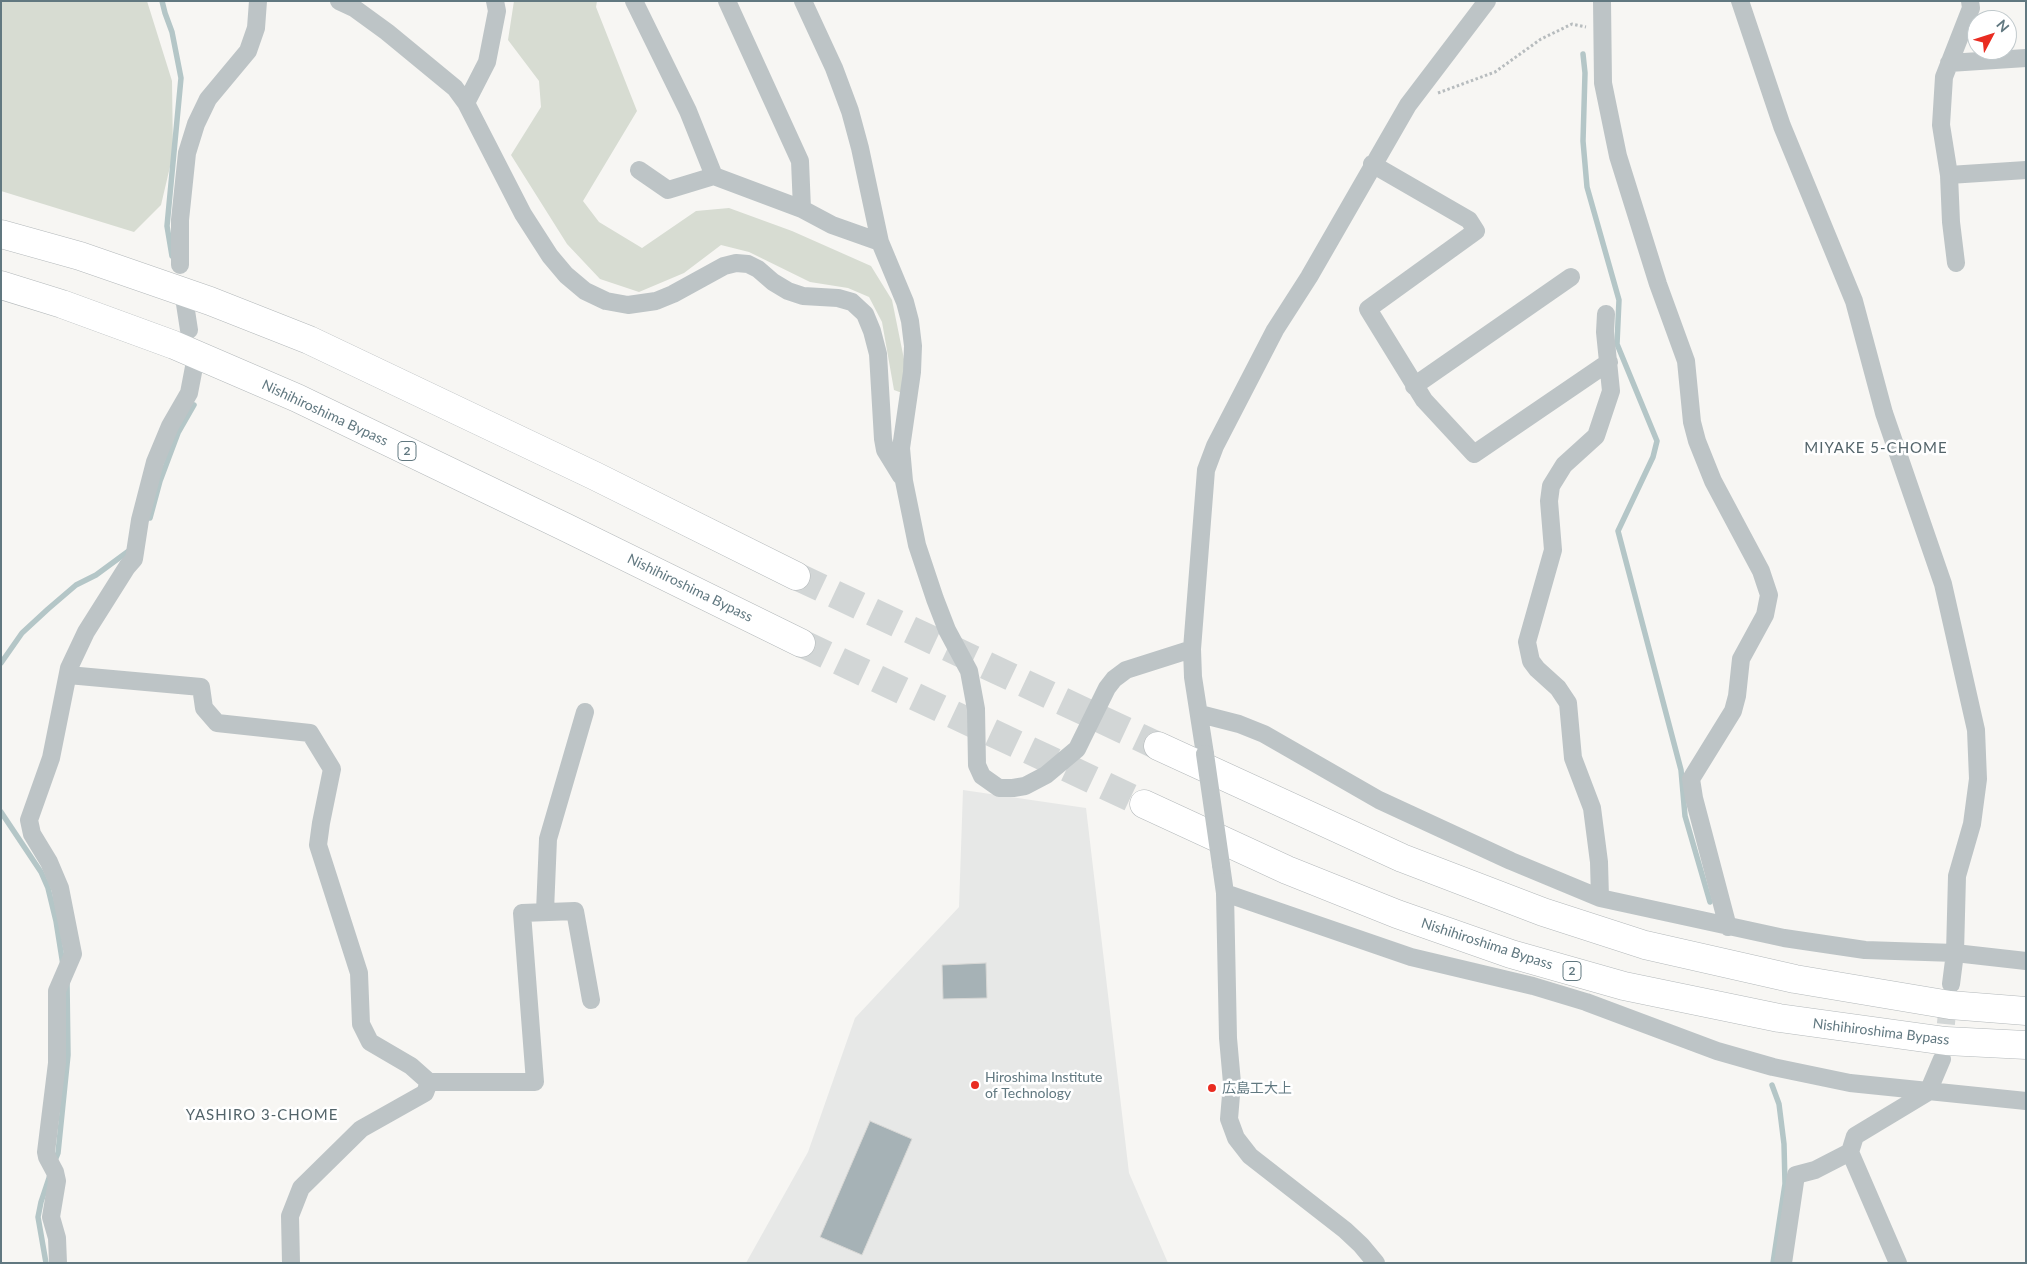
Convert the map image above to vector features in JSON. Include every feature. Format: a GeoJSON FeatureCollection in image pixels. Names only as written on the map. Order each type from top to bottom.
{"type":"FeatureCollection","features":[{"type":"Feature","properties":{"kind":"highway"},"geometry":{"type":"LineString","coordinates":[[1,234],[90,259],[210,301],[309,340],[596,476],[796,576]]}},
{"type":"Feature","properties":{"kind":"highway","name":"Nishihiroshima Bypass"},"geometry":{"type":"LineString","coordinates":[[1,285],[62,304],[174,345],[297,398],[801,643]]}},
{"type":"Feature","properties":{"kind":"highway"},"geometry":{"type":"LineString","coordinates":[[1158,746],[1402,858],[1543,912],[1645,945],[1795,979],[1950,1005],[2026,1011]]}},
{"type":"Feature","properties":{"kind":"highway","name":"Nishihiroshima Bypass"},"geometry":{"type":"LineString","coordinates":[[1144,804],[1287,870],[1397,914],[1511,954],[1624,986],[1779,1018],[1946,1041],[2026,1045]]}},
{"type":"Feature","properties":{"kind":"street"},"geometry":{"type":"LineString","coordinates":[[180,265],[180,220],[187,153],[196,124],[208,99],[248,51],[256,28],[258,1]]}},
{"type":"Feature","properties":{"kind":"street"},"geometry":{"type":"LineString","coordinates":[[339,1],[354,8],[387,32],[455,88],[466,103],[523,214],[550,256],[566,275],[585,291],[606,301],[628,305],[656,301],[673,294],[724,266],[736,263],[748,264],[788,291],[803,296],[838,298],[852,302],[865,314],[872,331],[878,354],[885,450],[904,481]]}},
{"type":"Feature","properties":{"kind":"street"},"geometry":{"type":"LineString","coordinates":[[466,103],[486,62],[496,11],[495,1]]}},
{"type":"Feature","properties":{"kind":"street"},"geometry":{"type":"LineString","coordinates":[[634,1],[688,111],[714,176]]}},
{"type":"Feature","properties":{"kind":"street"},"geometry":{"type":"LineString","coordinates":[[727,1],[800,161],[802,209]]}},
{"type":"Feature","properties":{"kind":"street"},"geometry":{"type":"LineString","coordinates":[[803,1],[834,68],[850,111],[880,242],[905,302],[913,346],[910,390],[901,448],[904,481],[917,545],[935,599],[969,671],[976,709],[977,765],[982,776],[999,788],[1013,788],[1025,786],[1046,775],[1069,756],[1084,736],[1107,688],[1114,679],[1126,670],[1192,648]]}},
{"type":"Feature","properties":{"kind":"street"},"geometry":{"type":"LineString","coordinates":[[1376,1263],[1345,1230],[1250,1156],[1236,1138],[1229,1119],[1232,1083],[1228,1038],[1225,893],[1200,714],[1193,678],[1192,648],[1206,470],[1215,446],[1275,330],[1309,277],[1372,164],[1408,106],[1487,1]]}},
{"type":"Feature","properties":{"kind":"street"},"geometry":{"type":"LineString","coordinates":[[1602,1],[1604,82],[1618,156],[1658,284],[1686,362],[1692,422],[1697,441],[1713,481],[1761,571],[1768,595],[1765,616],[1741,659],[1737,696],[1733,711],[1691,779],[1694,798],[1728,926]]}},
{"type":"Feature","properties":{"kind":"street"},"geometry":{"type":"LineString","coordinates":[[1740,1],[1782,126],[1854,301],[1884,413],[1943,584],[1976,730],[1978,779],[1972,824],[1957,876],[1955,953],[1951,984]]}},
{"type":"Feature","properties":{"kind":"street"},"geometry":{"type":"LineString","coordinates":[[1956,263],[1948,175],[1941,125],[1944,77],[1971,8],[1970,1]]}},
{"type":"Feature","properties":{"kind":"street"},"geometry":{"type":"LineString","coordinates":[[1949,63],[2026,58]]}},
{"type":"Feature","properties":{"kind":"street"},"geometry":{"type":"LineString","coordinates":[[1372,164],[1469,220],[1476,231],[1368,309],[1424,400],[1474,454],[1609,362]]}},
{"type":"Feature","properties":{"kind":"street"},"geometry":{"type":"LineString","coordinates":[[639,170],[668,190],[714,176],[802,209],[832,225],[880,242]]}},
{"type":"Feature","properties":{"kind":"street"},"geometry":{"type":"LineString","coordinates":[[1948,175],[2026,170]]}},
{"type":"Feature","properties":{"kind":"street"},"geometry":{"type":"LineString","coordinates":[[1414,386],[1571,277]]}},
{"type":"Feature","properties":{"kind":"street"},"geometry":{"type":"LineString","coordinates":[[185,304],[189,330]]}},
{"type":"Feature","properties":{"kind":"street"},"geometry":{"type":"LineString","coordinates":[[1600,898],[1599,862],[1592,808],[1573,758],[1568,703],[1558,688],[1531,661],[1527,642],[1553,550],[1549,501],[1551,486],[1564,465],[1596,436],[1610,391],[1605,332],[1606,314]]}},
{"type":"Feature","properties":{"kind":"street"},"geometry":{"type":"LineString","coordinates":[[58,1263],[56,1238],[51,1217],[57,1181],[55,1172],[46,1154],[57,1064],[57,991],[73,954],[60,888],[55,875],[32,834],[29,820],[51,758],[68,675],[76,649],[134,558],[140,520],[155,462],[170,426],[189,393],[194,367]]}},
{"type":"Feature","properties":{"kind":"street"},"geometry":{"type":"LineString","coordinates":[[68,675],[201,688],[204,708],[217,723],[310,733],[332,769],[318,845],[359,973],[361,1024],[370,1042],[411,1066],[429,1082],[535,1082],[522,913],[575,911],[591,1000]]}},
{"type":"Feature","properties":{"kind":"street"},"geometry":{"type":"LineString","coordinates":[[546,911],[548,839],[585,712]]}},
{"type":"Feature","properties":{"kind":"street"},"geometry":{"type":"LineString","coordinates":[[1200,714],[1239,724],[1264,734],[1378,800],[1511,861],[1600,898],[1784,938],[1865,950],[1955,953],[2026,962]]}},
{"type":"Feature","properties":{"kind":"street"},"geometry":{"type":"LineString","coordinates":[[1225,893],[1411,957],[1533,986],[1586,1002],[1717,1051],[1764,1064],[1850,1083],[2026,1101]]}},
{"type":"Feature","properties":{"kind":"street"},"geometry":{"type":"LineString","coordinates":[[1898,1263],[1850,1152],[1855,1136],[1928,1092],[1942,1059]]}},
{"type":"Feature","properties":{"kind":"street"},"geometry":{"type":"LineString","coordinates":[[291,1263],[290,1216],[301,1188],[360,1129],[425,1092],[429,1082]]}},
{"type":"Feature","properties":{"kind":"street"},"geometry":{"type":"LineString","coordinates":[[1783,1263],[1796,1174],[1815,1170],[1850,1152]]}},
{"type":"Feature","properties":{"kind":"path"},"geometry":{"type":"LineString","coordinates":[[1408,106],[1495,72],[1541,39],[1572,24],[1586,27]]}},
{"type":"Feature","properties":{"kind":"shaded area"},"geometry":{"type":"Polygon","coordinates":[[[1,1],[147,1],[172,81],[173,154],[161,205],[134,232],[1,191],[1,1]]]}},
{"type":"Feature","properties":{"kind":"shaded area"},"geometry":{"type":"Polygon","coordinates":[[[514,1],[597,1],[596,7],[637,111],[583,201],[599,222],[642,248],[696,211],[729,208],[792,231],[871,266],[892,300],[906,369],[902,393],[894,390],[882,322],[869,297],[848,288],[810,282],[749,252],[721,245],[684,273],[639,292],[600,279],[567,244],[511,155],[541,107],[539,81],[508,40],[514,1]]]}},
{"type":"Feature","properties":{"kind":"shaded area","name":"Hiroshima Institute of Technology"},"geometry":{"type":"Polygon","coordinates":[[[963,790],[1086,808],[1129,1173],[1168,1263],[746,1263],[808,1152],[855,1018],[959,907],[963,790]]]}},
{"type":"Feature","properties":{"kind":"building"},"geometry":{"type":"Polygon","coordinates":[[[986,963],[987,998],[943,999],[942,965],[986,963]]]}},
{"type":"Feature","properties":{"kind":"building"},"geometry":{"type":"Polygon","coordinates":[[[870,1121],[912,1139],[862,1255],[820,1237],[870,1121]]]}},
{"type":"Feature","properties":{"kind":"waterway"},"geometry":{"type":"LineString","coordinates":[[162,1],[172,32],[181,78],[167,226],[172,256]]}},
{"type":"Feature","properties":{"kind":"waterway"},"geometry":{"type":"LineString","coordinates":[[1583,54],[1585,73],[1583,141],[1587,187],[1619,300],[1617,344],[1657,441],[1653,457],[1618,531],[1681,770],[1685,816],[1710,902]]}},
{"type":"Feature","properties":{"kind":"waterway"},"geometry":{"type":"LineString","coordinates":[[150,518],[160,481],[178,433],[194,405]]}},
{"type":"Feature","properties":{"kind":"waterway"},"geometry":{"type":"LineString","coordinates":[[1,663],[22,633],[48,609],[76,585],[96,575],[130,550]]}},
{"type":"Feature","properties":{"kind":"waterway"},"geometry":{"type":"LineString","coordinates":[[1,812],[41,872],[48,888],[56,921],[63,965]]}},
{"type":"Feature","properties":{"kind":"waterway"},"geometry":{"type":"LineString","coordinates":[[54,1163],[58,1153],[68,1055],[67,982]]}},
{"type":"Feature","properties":{"kind":"waterway"},"geometry":{"type":"LineString","coordinates":[[1772,1085],[1779,1104],[1784,1144],[1785,1184],[1773,1263]]}},
{"type":"Feature","properties":{"kind":"waterway"},"geometry":{"type":"LineString","coordinates":[[46,1263],[38,1217],[50,1175]]}},
{"type":"Feature","properties":{"kind":"tunnel"},"geometry":{"type":"LineString","coordinates":[[796,576],[1158,746]]}},
{"type":"Feature","properties":{"kind":"tunnel"},"geometry":{"type":"LineString","coordinates":[[801,643],[1144,804]]}},
{"type":"Feature","properties":{"kind":"tunnel"},"geometry":{"type":"LineString","coordinates":[[1943,1051],[1949,995]]}},
{"type":"Feature","properties":{"kind":"place","name":"Hiroshima Institute of Technology"},"geometry":{"type":"Point","coordinates":[975,1085]}},
{"type":"Feature","properties":{"kind":"place","name":"広島工大上"},"geometry":{"type":"Point","coordinates":[1212,1088]}},
{"type":"Feature","properties":{"kind":"district","name":"MIYAKE 5-CHOME"},"geometry":{"type":"Point","coordinates":[1876,448]}},
{"type":"Feature","properties":{"kind":"district","name":"YASHIRO 3-CHOME"},"geometry":{"type":"Point","coordinates":[262,1115]}}]}
